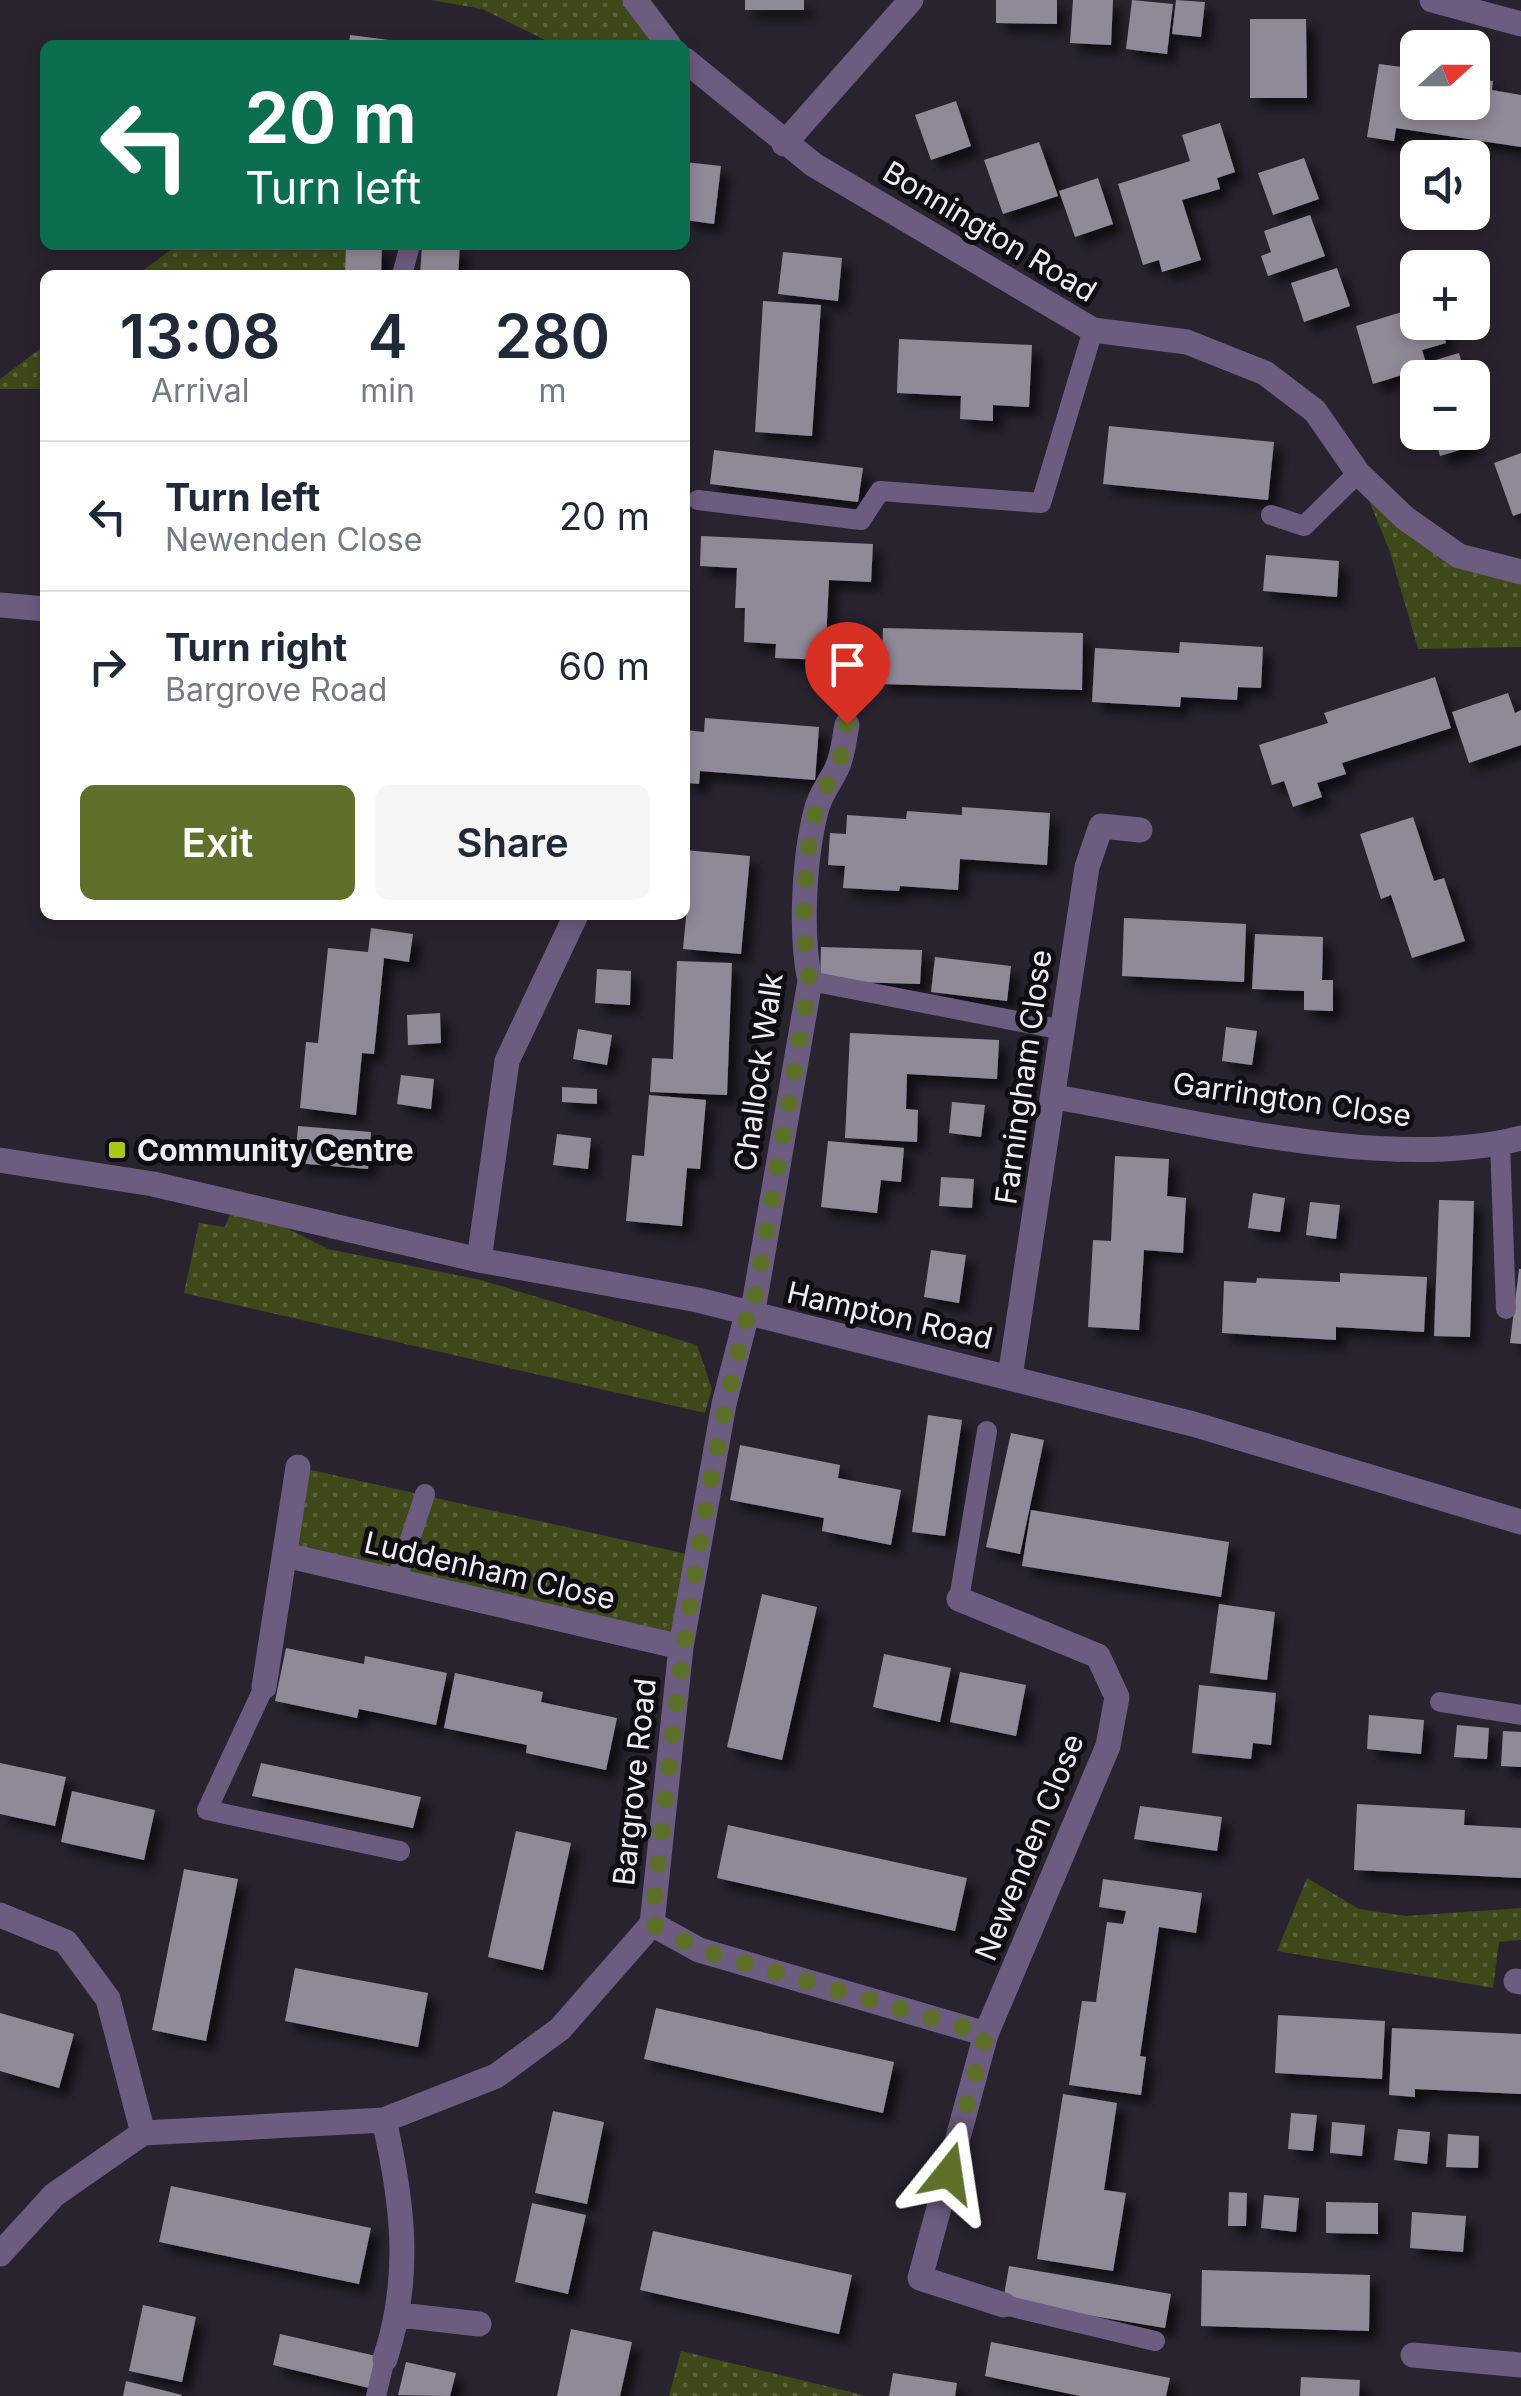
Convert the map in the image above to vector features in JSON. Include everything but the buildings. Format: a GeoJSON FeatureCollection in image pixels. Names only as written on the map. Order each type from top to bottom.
{"type":"FeatureCollection","features":[{"type":"Feature","properties":{"kind":"street"},"geometry":{"type":"LineString","coordinates":[[636,0],[665,40]]}},
{"type":"Feature","properties":{"kind":"street"},"geometry":{"type":"LineString","coordinates":[[784,144],[910,0]]}},
{"type":"Feature","properties":{"kind":"street"},"geometry":{"type":"LineString","coordinates":[[1432,0],[1473,5],[1521,24]]}},
{"type":"Feature","properties":{"kind":"street","name":"Bonnington Road"},"geometry":{"type":"LineString","coordinates":[[690,64],[784,144],[1092,330],[1186,342],[1265,373],[1314,411],[1358,472],[1405,518],[1459,556],[1521,572]]}},
{"type":"Feature","properties":{"kind":"street"},"geometry":{"type":"LineString","coordinates":[[0,605],[40,609]]}},
{"type":"Feature","properties":{"kind":"street","name":"Challock Walk"},"geometry":{"type":"LineString","coordinates":[[750,1315],[810,981],[804,922],[815,812],[825,784],[836,772],[847,724]]}},
{"type":"Feature","properties":{"kind":"street","name":"Farningham Close"},"geometry":{"type":"LineString","coordinates":[[1010,1377],[1087,867],[1100,826],[1140,830]]}},
{"type":"Feature","properties":{"kind":"street"},"geometry":{"type":"LineString","coordinates":[[478,1260],[506,1061],[574,920]]}},
{"type":"Feature","properties":{"kind":"street","name":"Garrington Close"},"geometry":{"type":"LineString","coordinates":[[1054,1097],[1286,1136],[1380,1147],[1432,1150],[1511,1140]]}},
{"type":"Feature","properties":{"kind":"street","name":"Hampton Road"},"geometry":{"type":"LineString","coordinates":[[0,1160],[153,1184],[478,1260],[698,1300],[1193,1424],[1521,1522]]}},
{"type":"Feature","properties":{"kind":"street","name":"Bargrove Road"},"geometry":{"type":"LineString","coordinates":[[143,2133],[384,2120],[496,2076],[560,2030],[652,1924],[681,1648],[724,1404],[750,1315]]}},
{"type":"Feature","properties":{"kind":"street"},"geometry":{"type":"LineString","coordinates":[[264,1687],[298,1466]]}},
{"type":"Feature","properties":{"kind":"street","name":"Luddenham Close"},"geometry":{"type":"LineString","coordinates":[[285,1556],[681,1648]]}},
{"type":"Feature","properties":{"kind":"street","name":"Newenden Close"},"geometry":{"type":"LineString","coordinates":[[959,1600],[1098,1656],[1117,1697],[1108,1746],[986,2034],[920,2278],[1004,2305]]}},
{"type":"Feature","properties":{"kind":"street"},"geometry":{"type":"LineString","coordinates":[[0,1915],[66,1942],[108,1998],[143,2133],[54,2195],[0,2254]]}},
{"type":"Feature","properties":{"kind":"street"},"geometry":{"type":"LineString","coordinates":[[652,1924],[700,1950],[986,2034]]}},
{"type":"Feature","properties":{"kind":"street"},"geometry":{"type":"LineString","coordinates":[[384,2120],[403,2200],[400,2315],[384,2359]]}},
{"type":"Feature","properties":{"kind":"street"},"geometry":{"type":"LineString","coordinates":[[400,2315],[479,2324]]}},
{"type":"Feature","properties":{"kind":"street"},"geometry":{"type":"LineString","coordinates":[[1413,2355],[1521,2365]]}},
{"type":"Feature","properties":{"kind":"lane"},"geometry":{"type":"LineString","coordinates":[[698,500],[861,520],[880,491],[1040,503],[1092,330]]}},
{"type":"Feature","properties":{"kind":"lane"},"geometry":{"type":"LineString","coordinates":[[1271,515],[1304,526],[1358,472]]}},
{"type":"Feature","properties":{"kind":"lane"},"geometry":{"type":"LineString","coordinates":[[810,981],[1062,1030]]}},
{"type":"Feature","properties":{"kind":"lane"},"geometry":{"type":"LineString","coordinates":[[1506,1309],[1511,1140]]}},
{"type":"Feature","properties":{"kind":"lane"},"geometry":{"type":"LineString","coordinates":[[959,1600],[987,1431]]}},
{"type":"Feature","properties":{"kind":"lane"},"geometry":{"type":"LineString","coordinates":[[396,1582],[425,1494]]}},
{"type":"Feature","properties":{"kind":"lane"},"geometry":{"type":"LineString","coordinates":[[264,1687],[207,1810],[400,1851]]}},
{"type":"Feature","properties":{"kind":"lane"},"geometry":{"type":"LineString","coordinates":[[1440,1702],[1521,1715]]}},
{"type":"Feature","properties":{"kind":"lane"},"geometry":{"type":"LineString","coordinates":[[1004,2305],[1155,2340]]}},
{"type":"Feature","properties":{"kind":"lane"},"geometry":{"type":"LineString","coordinates":[[376,2396],[384,2359]]}},
{"type":"Feature","properties":{"kind":"green space"},"geometry":{"type":"Polygon","coordinates":[[[430,0],[635,0],[665,40],[545,40],[482,9],[430,0]]]}},
{"type":"Feature","properties":{"kind":"green space"},"geometry":{"type":"Polygon","coordinates":[[[170,250],[361,250],[354,270],[144,270],[170,250]]]}},
{"type":"Feature","properties":{"kind":"green space"},"geometry":{"type":"Polygon","coordinates":[[[40,349],[40,389],[0,389],[0,379],[40,349]]]}},
{"type":"Feature","properties":{"kind":"green space"},"geometry":{"type":"Polygon","coordinates":[[[1358,473],[1405,518],[1521,572],[1521,647],[1418,649],[1390,552],[1358,473]]]}},
{"type":"Feature","properties":{"kind":"green space"},"geometry":{"type":"Polygon","coordinates":[[[235,1202],[328,1249],[481,1280],[697,1345],[712,1389],[705,1413],[184,1293],[199,1223],[225,1227],[235,1202]]]}},
{"type":"Feature","properties":{"kind":"green space"},"geometry":{"type":"Polygon","coordinates":[[[298,1467],[700,1557],[681,1647],[285,1555],[298,1467]]]}},
{"type":"Feature","properties":{"kind":"green space"},"geometry":{"type":"Polygon","coordinates":[[[1307,1878],[1359,1909],[1406,1916],[1521,1908],[1521,1940],[1499,1942],[1493,1988],[1277,1951],[1307,1878]]]}},
{"type":"Feature","properties":{"kind":"green space"},"geometry":{"type":"Polygon","coordinates":[[[681,2351],[867,2396],[669,2396],[681,2351]]]}},
{"type":"Feature","properties":{"kind":"place","name":"Community Centre"},"geometry":{"type":"Point","coordinates":[117,1150]}},
{"type":"Feature","properties":{"kind":"route"},"geometry":{"type":"LineString","coordinates":[[847,724],[836,772],[825,784],[815,812],[804,909],[803,950],[810,981],[752,1316],[748,1314],[724,1404],[681,1648],[652,1924],[700,1950],[986,2034],[949,2173]]}}]}
